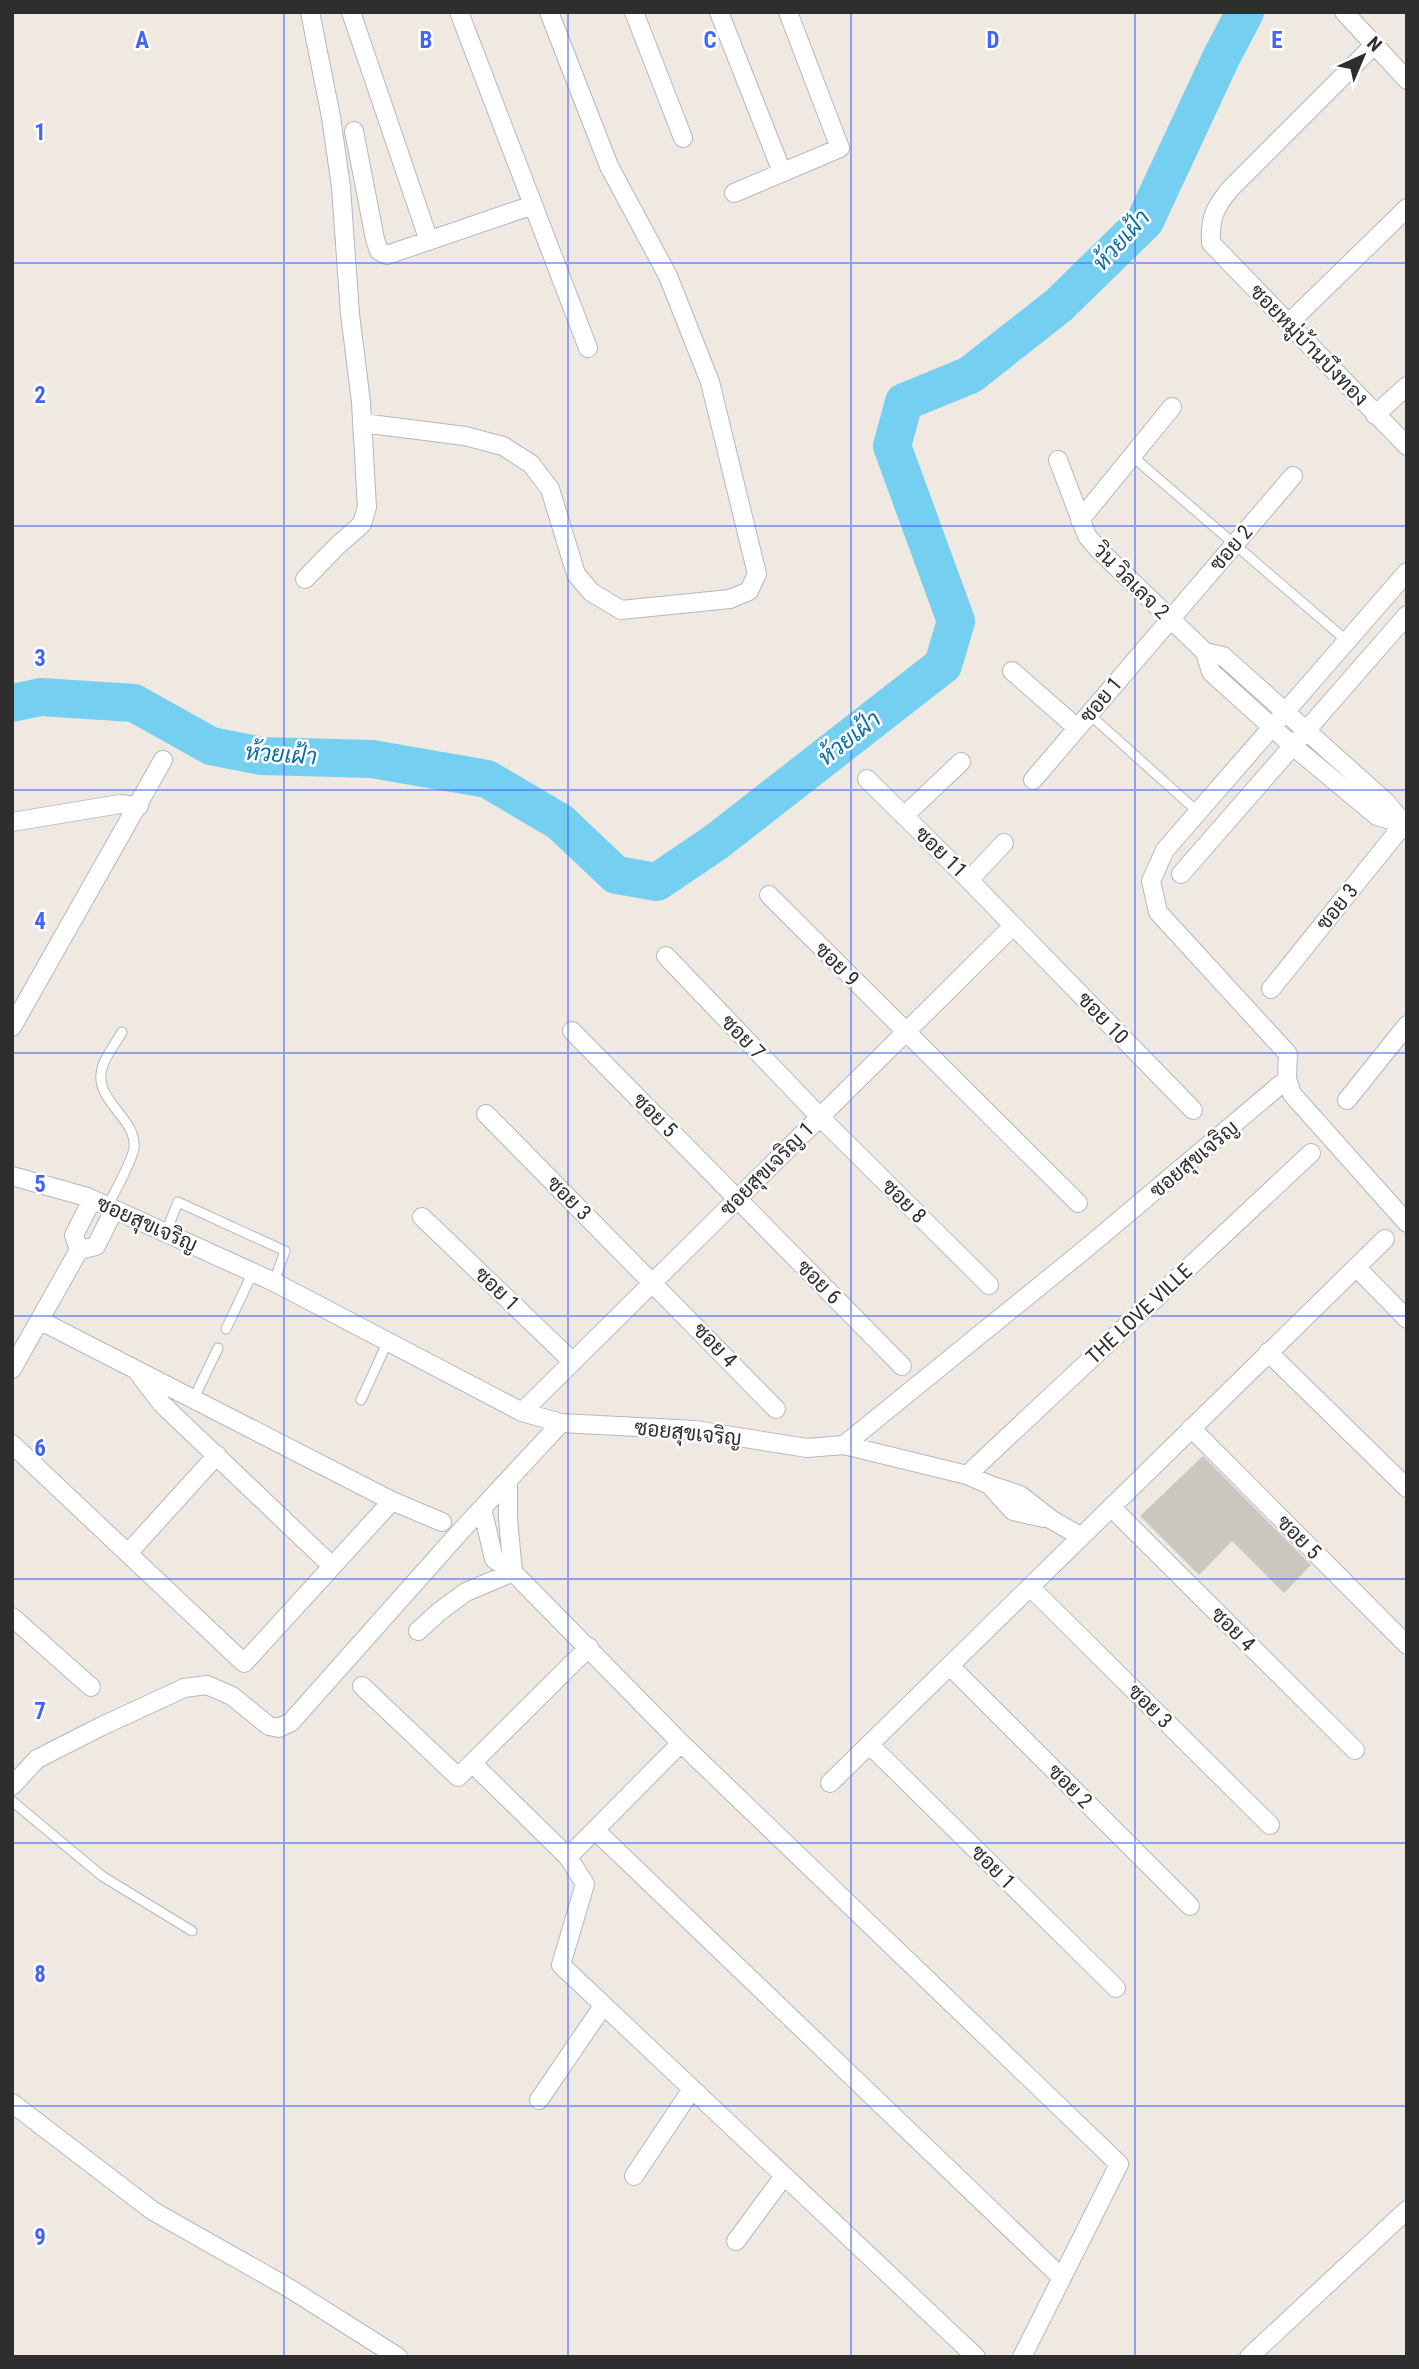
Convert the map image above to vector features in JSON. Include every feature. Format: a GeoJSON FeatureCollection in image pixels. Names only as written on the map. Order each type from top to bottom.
{"type":"FeatureCollection","features":[{"type":"Feature","properties":{"kind":"street"},"geometry":{"type":"LineString","coordinates":[[304,579],[364,520],[367,507],[362,423],[349,314],[341,187],[331,117],[310,12]]}},
{"type":"Feature","properties":{"kind":"street"},"geometry":{"type":"LineString","coordinates":[[351,12],[429,241]]}},
{"type":"Feature","properties":{"kind":"street"},"geometry":{"type":"LineString","coordinates":[[459,12],[588,348]]}},
{"type":"Feature","properties":{"kind":"street"},"geometry":{"type":"LineString","coordinates":[[362,423],[465,436],[503,446],[531,464],[550,489],[576,574],[591,592],[621,610],[730,599],[749,592],[757,573],[710,382],[668,276],[609,166],[549,12]]}},
{"type":"Feature","properties":{"kind":"street"},"geometry":{"type":"LineString","coordinates":[[634,12],[683,138]]}},
{"type":"Feature","properties":{"kind":"street"},"geometry":{"type":"LineString","coordinates":[[719,12],[782,172]]}},
{"type":"Feature","properties":{"kind":"street"},"geometry":{"type":"LineString","coordinates":[[734,193],[840,148],[788,12]]}},
{"type":"Feature","properties":{"kind":"street"},"geometry":{"type":"LineString","coordinates":[[1344,12],[1407,80]]}},
{"type":"Feature","properties":{"kind":"street","name":"ซอยหมู่บ้านบึงทอง"},"geometry":{"type":"LineString","coordinates":[[1374,45],[1216,206],[1212,217],[1211,243],[1407,446]]}},
{"type":"Feature","properties":{"kind":"street"},"geometry":{"type":"LineString","coordinates":[[354,131],[379,251],[387,256],[533,205]]}},
{"type":"Feature","properties":{"kind":"street"},"geometry":{"type":"LineString","coordinates":[[1289,323],[1407,208]]}},
{"type":"Feature","properties":{"kind":"street"},"geometry":{"type":"LineString","coordinates":[[1375,415],[1407,386]]}},
{"type":"Feature","properties":{"kind":"street"},"geometry":{"type":"LineString","coordinates":[[1080,520],[1172,407]]}},
{"type":"Feature","properties":{"kind":"street","name":"วิน วิลเลจ 2"},"geometry":{"type":"LineString","coordinates":[[1058,460],[1087,536],[1099,550],[1205,652],[1223,656],[1386,802],[1406,824]]}},
{"type":"Feature","properties":{"kind":"street","name":"ซอย 2"},"geometry":{"type":"LineString","coordinates":[[1169,619],[1293,476]]}},
{"type":"Feature","properties":{"kind":"street"},"geometry":{"type":"LineString","coordinates":[[1407,572],[1165,850],[1151,881],[1158,912],[1288,1054],[1287,1079],[1292,1094],[1407,1223]]}},
{"type":"Feature","properties":{"kind":"street"},"geometry":{"type":"LineString","coordinates":[[1181,874],[1407,615]]}},
{"type":"Feature","properties":{"kind":"street","name":"ซอย 1"},"geometry":{"type":"LineString","coordinates":[[1033,780],[1169,619]]}},
{"type":"Feature","properties":{"kind":"street","name":"วิน วิลเลจ 2"},"geometry":{"type":"LineString","coordinates":[[1205,652],[1211,672],[1294,747],[1377,816],[1406,824]]}},
{"type":"Feature","properties":{"kind":"street"},"geometry":{"type":"LineString","coordinates":[[1012,671],[1083,721]]}},
{"type":"Feature","properties":{"kind":"street"},"geometry":{"type":"LineString","coordinates":[[12,1027],[163,760]]}},
{"type":"Feature","properties":{"kind":"street"},"geometry":{"type":"LineString","coordinates":[[904,816],[961,762]]}},
{"type":"Feature","properties":{"kind":"street","name":"ซอย 11"},"geometry":{"type":"LineString","coordinates":[[867,779],[1013,926]]}},
{"type":"Feature","properties":{"kind":"street"},"geometry":{"type":"LineString","coordinates":[[12,822],[120,804],[139,806]]}},
{"type":"Feature","properties":{"kind":"street","name":"ซอย 3"},"geometry":{"type":"LineString","coordinates":[[1271,989],[1406,824]]}},
{"type":"Feature","properties":{"kind":"street"},"geometry":{"type":"LineString","coordinates":[[969,880],[1004,843]]}},
{"type":"Feature","properties":{"kind":"street","name":"ซอย 9"},"geometry":{"type":"LineString","coordinates":[[769,895],[905,1032]]}},
{"type":"Feature","properties":{"kind":"street","name":"ซอยสุขเจริญ 1"},"geometry":{"type":"LineString","coordinates":[[522,1412],[1013,926]]}},
{"type":"Feature","properties":{"kind":"street","name":"ซอย 10"},"geometry":{"type":"LineString","coordinates":[[1013,926],[1193,1110]]}},
{"type":"Feature","properties":{"kind":"street","name":"ซอย 7"},"geometry":{"type":"LineString","coordinates":[[666,957],[820,1117]]}},
{"type":"Feature","properties":{"kind":"street"},"geometry":{"type":"LineString","coordinates":[[1346,1100],[1407,1025]]}},
{"type":"Feature","properties":{"kind":"street","name":"ซอย 5"},"geometry":{"type":"LineString","coordinates":[[572,1031],[737,1199]]}},
{"type":"Feature","properties":{"kind":"street"},"geometry":{"type":"LineString","coordinates":[[905,1032],[1078,1203]]}},
{"type":"Feature","properties":{"kind":"street","name":"ซอยสุขเจริญ"},"geometry":{"type":"LineString","coordinates":[[12,1176],[105,1206],[253,1272],[522,1412],[561,1423],[695,1430],[807,1448],[844,1445],[1089,1246],[1287,1079]]}},
{"type":"Feature","properties":{"kind":"street","name":"ซอย 3"},"geometry":{"type":"LineString","coordinates":[[486,1114],[653,1282]]}},
{"type":"Feature","properties":{"kind":"street","name":"ซอย 8"},"geometry":{"type":"LineString","coordinates":[[820,1117],[989,1285]]}},
{"type":"Feature","properties":{"kind":"street","name":"THE LOVE VILLE"},"geometry":{"type":"LineString","coordinates":[[967,1475],[1311,1153]]}},
{"type":"Feature","properties":{"kind":"street","name":"ซอย 6"},"geometry":{"type":"LineString","coordinates":[[737,1199],[902,1366]]}},
{"type":"Feature","properties":{"kind":"street"},"geometry":{"type":"LineString","coordinates":[[79,1250],[96,1246],[105,1206]]}},
{"type":"Feature","properties":{"kind":"street"},"geometry":{"type":"LineString","coordinates":[[12,1369],[79,1250],[74,1235],[105,1206]]}},
{"type":"Feature","properties":{"kind":"street","name":"ซอย 1"},"geometry":{"type":"LineString","coordinates":[[422,1217],[573,1362]]}},
{"type":"Feature","properties":{"kind":"street"},"geometry":{"type":"LineString","coordinates":[[830,1783],[1385,1239]]}},
{"type":"Feature","properties":{"kind":"street"},"geometry":{"type":"LineString","coordinates":[[1356,1267],[1407,1319]]}},
{"type":"Feature","properties":{"kind":"street","name":"ซอย 4"},"geometry":{"type":"LineString","coordinates":[[653,1282],[776,1409]]}},
{"type":"Feature","properties":{"kind":"street"},"geometry":{"type":"LineString","coordinates":[[41,1321],[392,1501],[442,1522]]}},
{"type":"Feature","properties":{"kind":"street"},"geometry":{"type":"LineString","coordinates":[[1268,1352],[1407,1488]]}},
{"type":"Feature","properties":{"kind":"street"},"geometry":{"type":"LineString","coordinates":[[137,1370],[162,1404],[332,1566]]}},
{"type":"Feature","properties":{"kind":"street"},"geometry":{"type":"LineString","coordinates":[[12,1786],[37,1759],[184,1688],[208,1685],[232,1696],[269,1726],[279,1728],[291,1722],[561,1423]]}},
{"type":"Feature","properties":{"kind":"street","name":"ซอย 5"},"geometry":{"type":"LineString","coordinates":[[1191,1428],[1407,1645]]}},
{"type":"Feature","properties":{"kind":"street"},"geometry":{"type":"LineString","coordinates":[[12,1444],[244,1662],[392,1501]]}},
{"type":"Feature","properties":{"kind":"street"},"geometry":{"type":"LineString","coordinates":[[844,1445],[967,1475],[1020,1495],[1052,1520],[1080,1536]]}},
{"type":"Feature","properties":{"kind":"street"},"geometry":{"type":"LineString","coordinates":[[130,1552],[217,1455]]}},
{"type":"Feature","properties":{"kind":"street"},"geometry":{"type":"LineString","coordinates":[[508,1480],[508,1519],[513,1572]]}},
{"type":"Feature","properties":{"kind":"street","name":"ซอย 4"},"geometry":{"type":"LineString","coordinates":[[1111,1507],[1355,1750]]}},
{"type":"Feature","properties":{"kind":"street"},"geometry":{"type":"LineString","coordinates":[[482,1508],[494,1559],[513,1572],[681,1743],[1119,2164],[1022,2357]]}},
{"type":"Feature","properties":{"kind":"street"},"geometry":{"type":"LineString","coordinates":[[418,1631],[466,1591],[513,1572]]}},
{"type":"Feature","properties":{"kind":"street","name":"ซอย 3"},"geometry":{"type":"LineString","coordinates":[[1030,1587],[1270,1825]]}},
{"type":"Feature","properties":{"kind":"street"},"geometry":{"type":"LineString","coordinates":[[12,1616],[91,1687]]}},
{"type":"Feature","properties":{"kind":"street"},"geometry":{"type":"LineString","coordinates":[[362,1686],[458,1777],[589,1647]]}},
{"type":"Feature","properties":{"kind":"street","name":"ซอย 2"},"geometry":{"type":"LineString","coordinates":[[950,1666],[1190,1906]]}},
{"type":"Feature","properties":{"kind":"street"},"geometry":{"type":"LineString","coordinates":[[568,1857],[681,1743]]}},
{"type":"Feature","properties":{"kind":"street","name":"ซอย 1"},"geometry":{"type":"LineString","coordinates":[[870,1745],[1116,1988]]}},
{"type":"Feature","properties":{"kind":"street"},"geometry":{"type":"LineString","coordinates":[[472,1763],[568,1857],[585,1884],[561,1965],[976,2357]]}},
{"type":"Feature","properties":{"kind":"street"},"geometry":{"type":"LineString","coordinates":[[595,1830],[1062,2278]]}},
{"type":"Feature","properties":{"kind":"street"},"geometry":{"type":"LineString","coordinates":[[539,2100],[603,2006]]}},
{"type":"Feature","properties":{"kind":"street"},"geometry":{"type":"LineString","coordinates":[[634,2176],[692,2089]]}},
{"type":"Feature","properties":{"kind":"street"},"geometry":{"type":"LineString","coordinates":[[12,2103],[153,2211],[289,2288],[398,2357]]}},
{"type":"Feature","properties":{"kind":"street"},"geometry":{"type":"LineString","coordinates":[[736,2241],[784,2176]]}},
{"type":"Feature","properties":{"kind":"street"},"geometry":{"type":"LineString","coordinates":[[1249,2357],[1407,2210]]}},
{"type":"Feature","properties":{"kind":"lane"},"geometry":{"type":"LineString","coordinates":[[1132,456],[1347,641]]}},
{"type":"Feature","properties":{"kind":"lane"},"geometry":{"type":"LineString","coordinates":[[1083,721],[1198,812]]}},
{"type":"Feature","properties":{"kind":"lane"},"geometry":{"type":"LineString","coordinates":[[105,1206],[134,1147],[128,1125],[113,1108],[102,1088],[102,1067],[122,1032]]}},
{"type":"Feature","properties":{"kind":"lane"},"geometry":{"type":"LineString","coordinates":[[166,1232],[178,1202],[285,1251],[274,1282]]}},
{"type":"Feature","properties":{"kind":"lane"},"geometry":{"type":"LineString","coordinates":[[226,1329],[253,1272]]}},
{"type":"Feature","properties":{"kind":"lane"},"geometry":{"type":"LineString","coordinates":[[362,1399],[388,1341]]}},
{"type":"Feature","properties":{"kind":"lane"},"geometry":{"type":"LineString","coordinates":[[194,1398],[218,1349]]}},
{"type":"Feature","properties":{"kind":"lane"},"geometry":{"type":"LineString","coordinates":[[12,1801],[102,1876],[192,1931]]}},
{"type":"Feature","properties":{"kind":"building"},"geometry":{"type":"Polygon","coordinates":[[[1203,1456],[1311,1565],[1284,1593],[1232,1541],[1199,1575],[1140,1516],[1203,1456]]]}},
{"type":"Feature","properties":{"kind":"waterway","name":"ห้วยเฝ้า"},"geometry":{"type":"LineString","coordinates":[[12,703],[41,697],[134,703],[211,746],[262,756],[372,759],[487,779],[560,822],[616,875],[657,882],[716,842],[943,665],[956,621],[892,446],[904,402],[970,375],[1059,305],[1145,221],[1245,12]]}}]}
